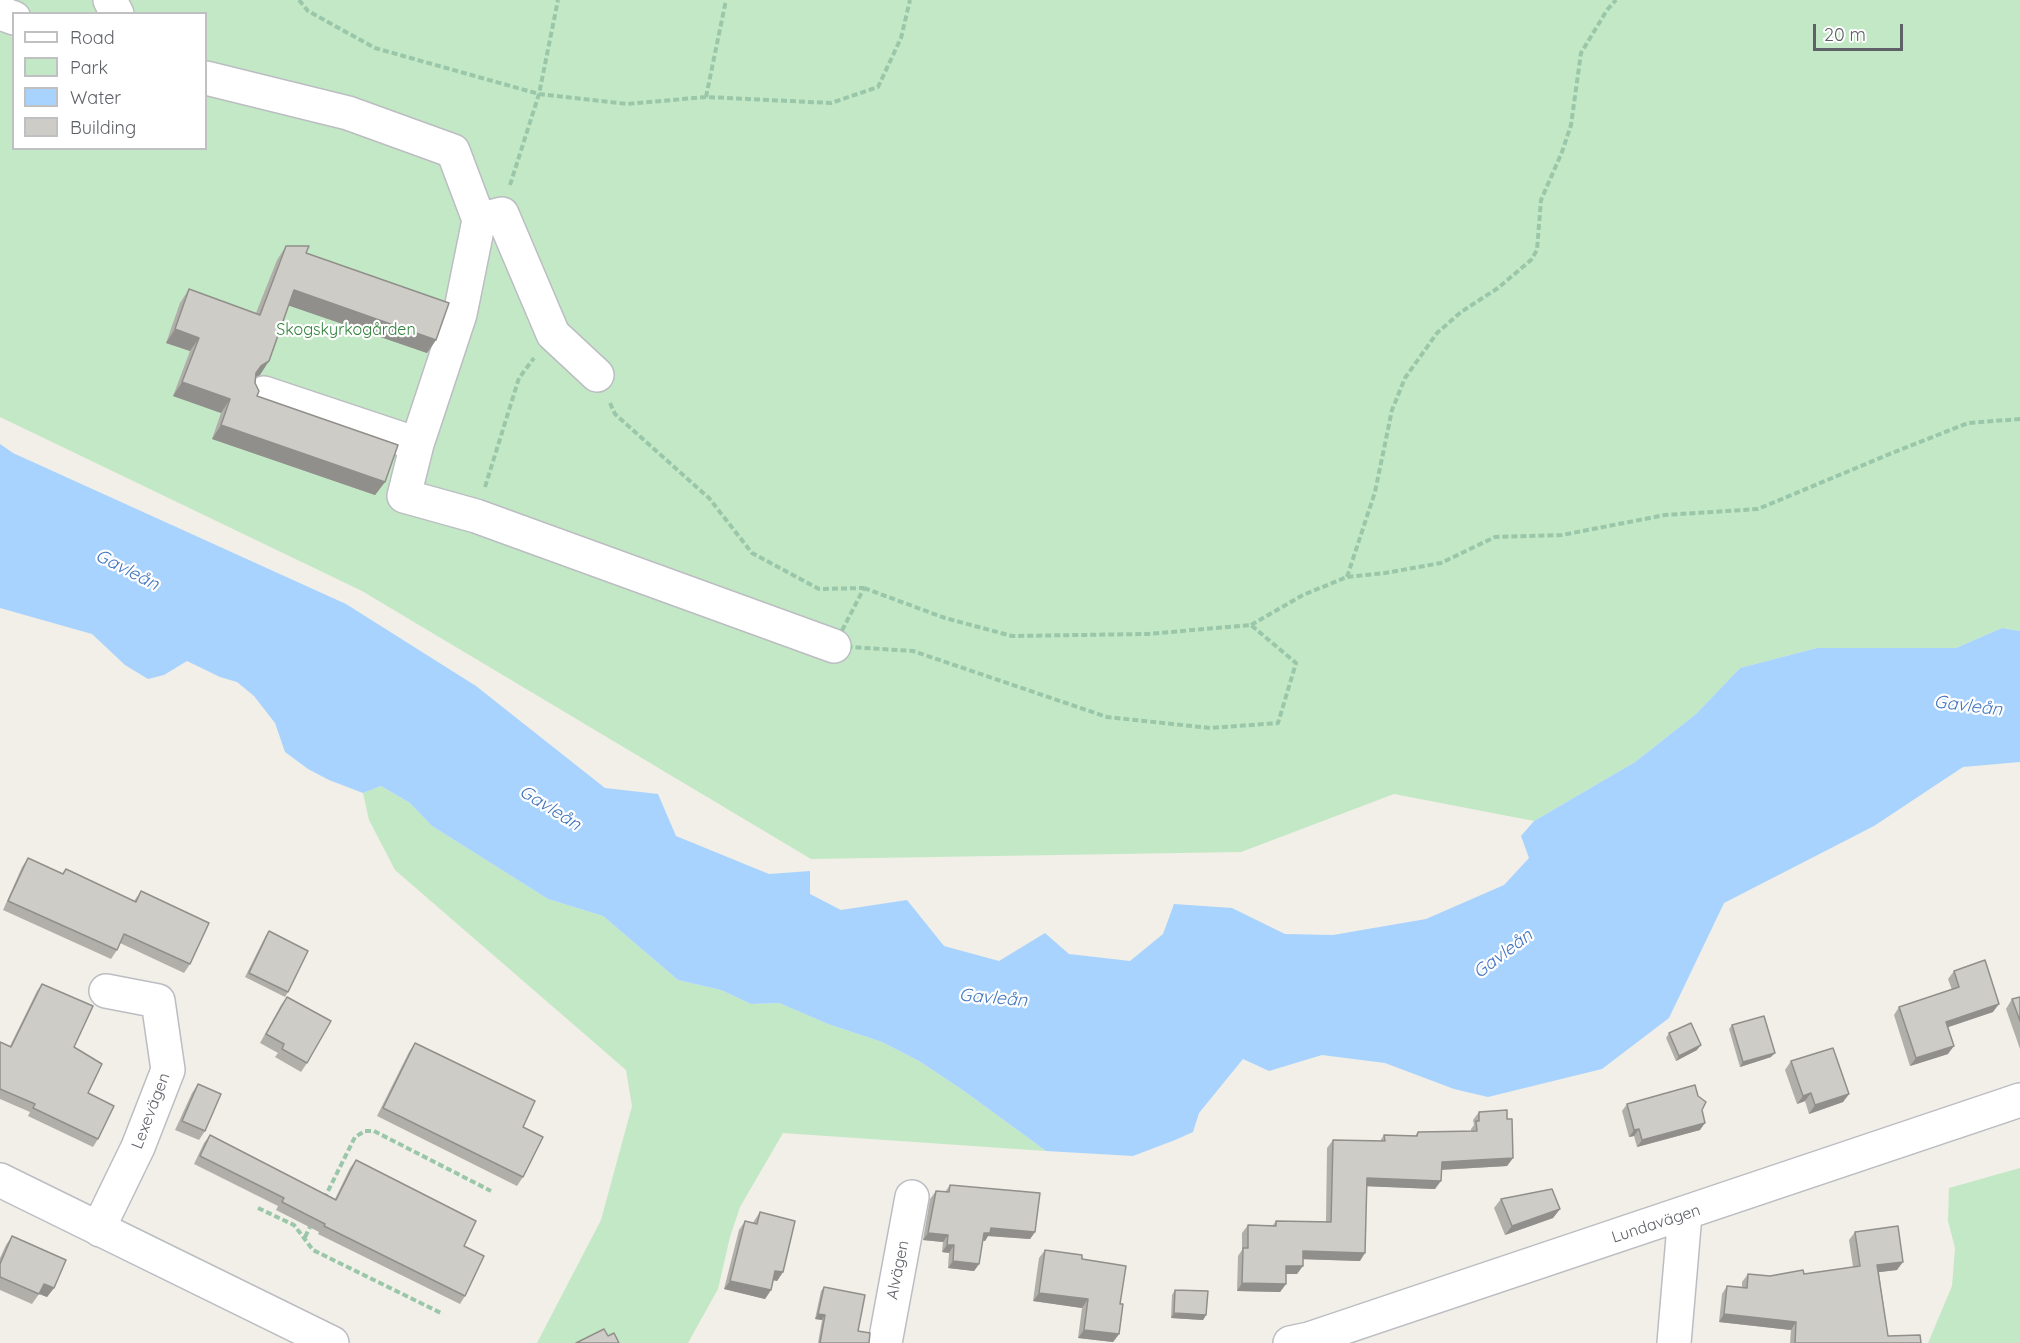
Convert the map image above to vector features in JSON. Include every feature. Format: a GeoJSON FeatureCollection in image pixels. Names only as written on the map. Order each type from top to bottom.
{"type":"FeatureCollection","features":[{"type":"Feature","properties":{"kind":"street"},"geometry":{"type":"LineString","coordinates":[[207,78],[348,113],[453,151],[553,334],[597,375]]}},
{"type":"Feature","properties":{"kind":"street"},"geometry":{"type":"LineString","coordinates":[[490,217],[417,444],[404,496],[476,516],[834,646]]}},
{"type":"Feature","properties":{"kind":"street"},"geometry":{"type":"LineString","coordinates":[[264,393],[417,444]]}},
{"type":"Feature","properties":{"kind":"street","name":"Lexevägen"},"geometry":{"type":"LineString","coordinates":[[100,1230],[138,1147],[168,1070],[158,1000],[106,991]]}},
{"type":"Feature","properties":{"kind":"street","name":"Lundavägen"},"geometry":{"type":"LineString","coordinates":[[1303,1342],[2020,1100]]}},
{"type":"Feature","properties":{"kind":"street"},"geometry":{"type":"LineString","coordinates":[[0,1180],[312,1338]]}},
{"type":"Feature","properties":{"kind":"street","name":"Alvägen"},"geometry":{"type":"LineString","coordinates":[[885,1343],[912,1197]]}},
{"type":"Feature","properties":{"kind":"street"},"geometry":{"type":"LineString","coordinates":[[1674,1343],[1684,1214]]}},
{"type":"Feature","properties":{"kind":"path"},"geometry":{"type":"LineString","coordinates":[[299,0],[308,11],[375,48],[539,94],[627,104],[706,97],[831,103],[878,87],[901,38],[910,0]]}},
{"type":"Feature","properties":{"kind":"path"},"geometry":{"type":"LineString","coordinates":[[490,217],[509,186],[539,94],[558,0]]}},
{"type":"Feature","properties":{"kind":"path"},"geometry":{"type":"LineString","coordinates":[[706,97],[726,0]]}},
{"type":"Feature","properties":{"kind":"path"},"geometry":{"type":"LineString","coordinates":[[1347,577],[1375,492],[1392,410],[1406,378],[1437,333],[1461,312],[1498,288],[1531,260],[1537,250],[1541,200],[1571,125],[1581,53],[1607,10],[1616,0]]}},
{"type":"Feature","properties":{"kind":"path"},"geometry":{"type":"LineString","coordinates":[[476,516],[519,378],[553,334]]}},
{"type":"Feature","properties":{"kind":"path"},"geometry":{"type":"LineString","coordinates":[[597,375],[615,414],[709,498],[752,553],[819,589],[864,588],[945,618],[1012,636],[1147,634],[1251,625],[1303,595],[1347,577],[1441,563],[1495,537],[1562,535],[1665,515],[1758,508],[1968,423],[2020,419]]}},
{"type":"Feature","properties":{"kind":"path"},"geometry":{"type":"LineString","coordinates":[[864,588],[834,646],[913,651],[1107,717],[1210,728],[1278,723],[1296,663],[1251,625]]}},
{"type":"Feature","properties":{"kind":"path"},"geometry":{"type":"LineString","coordinates":[[320,1207],[355,1137],[365,1131],[374,1131],[491,1191]]}},
{"type":"Feature","properties":{"kind":"path"},"geometry":{"type":"LineString","coordinates":[[258,1208],[294,1225],[314,1250],[443,1314]]}},
{"type":"Feature","properties":{"kind":"path"},"geometry":{"type":"LineString","coordinates":[[305,1237],[315,1217]]}},
{"type":"Feature","properties":{"kind":"green space","name":"Skogskyrkogården"},"geometry":{"type":"Polygon","coordinates":[[[0,0],[2020,0],[2020,631],[2002,628],[1956,648],[1817,648],[1740,668],[1696,714],[1635,762],[1534,821],[1394,794],[1241,852],[811,859],[362,591],[0,417],[0,0]]]}},
{"type":"Feature","properties":{"kind":"green space"},"geometry":{"type":"Polygon","coordinates":[[[381,786],[410,803],[432,826],[548,899],[603,916],[678,980],[721,990],[751,1004],[779,1003],[828,1024],[882,1042],[919,1061],[1046,1151],[783,1133],[740,1207],[730,1237],[718,1289],[688,1343],[537,1343],[601,1220],[632,1106],[626,1070],[395,870],[369,820],[363,793],[381,786]]]}},
{"type":"Feature","properties":{"kind":"green space"},"geometry":{"type":"Polygon","coordinates":[[[2020,1168],[2020,1343],[1928,1343],[1952,1286],[1955,1248],[1948,1221],[1949,1188],[2020,1168]]]}},
{"type":"Feature","properties":{"kind":"water","name":"Gavleån"},"geometry":{"type":"Polygon","coordinates":[[[0,444],[13,453],[346,604],[476,686],[605,788],[658,794],[676,836],[769,874],[810,871],[810,894],[841,910],[907,900],[944,946],[999,961],[1045,933],[1069,954],[1130,961],[1163,934],[1174,904],[1232,908],[1285,934],[1333,935],[1426,919],[1504,885],[1529,858],[1521,836],[1534,821],[1635,762],[1696,714],[1740,668],[1817,648],[1956,648],[2002,628],[2020,631],[2020,762],[1963,767],[1874,826],[1724,903],[1669,1018],[1602,1069],[1488,1097],[1454,1089],[1385,1063],[1322,1055],[1269,1071],[1243,1059],[1199,1113],[1193,1132],[1133,1156],[1046,1151],[919,1061],[882,1042],[828,1024],[779,1003],[751,1004],[721,990],[678,980],[603,916],[548,899],[432,826],[410,803],[381,786],[363,793],[308,769],[285,752],[275,723],[254,696],[237,682],[220,677],[187,661],[164,675],[148,679],[125,665],[92,634],[0,608],[0,444]]]}},
{"type":"Feature","properties":{"kind":"building"},"geometry":{"type":"Polygon","coordinates":[[[286,246],[309,246],[306,253],[449,303],[436,340],[294,290],[269,361],[256,373],[255,383],[259,391],[257,396],[398,445],[385,482],[221,425],[230,399],[182,382],[199,338],[175,329],[189,289],[260,315],[286,246]]]}},
{"type":"Feature","properties":{"kind":"building"},"geometry":{"type":"Polygon","coordinates":[[[28,858],[63,874],[66,869],[136,902],[141,891],[209,923],[190,964],[124,934],[117,950],[8,901],[28,858]]]}},
{"type":"Feature","properties":{"kind":"building"},"geometry":{"type":"Polygon","coordinates":[[[269,931],[308,951],[288,992],[249,973],[269,931]]]}},
{"type":"Feature","properties":{"kind":"building"},"geometry":{"type":"Polygon","coordinates":[[[1985,960],[1999,1004],[1946,1022],[1954,1046],[1916,1058],[1899,1007],[1959,987],[1954,971],[1985,960]]]}},
{"type":"Feature","properties":{"kind":"building"},"geometry":{"type":"Polygon","coordinates":[[[42,984],[93,1006],[74,1047],[102,1064],[88,1093],[114,1106],[98,1139],[33,1108],[35,1104],[0,1089],[0,1042],[11,1047],[42,984]]]}},
{"type":"Feature","properties":{"kind":"building"},"geometry":{"type":"Polygon","coordinates":[[[287,997],[331,1021],[307,1063],[282,1049],[284,1044],[266,1034],[287,997]]]}},
{"type":"Feature","properties":{"kind":"building"},"geometry":{"type":"Polygon","coordinates":[[[2020,997],[2020,1021],[2012,999],[2020,997]]]}},
{"type":"Feature","properties":{"kind":"building"},"geometry":{"type":"Polygon","coordinates":[[[1764,1016],[1775,1053],[1743,1062],[1732,1025],[1764,1016]]]}},
{"type":"Feature","properties":{"kind":"building"},"geometry":{"type":"Polygon","coordinates":[[[1691,1023],[1701,1045],[1679,1056],[1669,1033],[1691,1023]]]}},
{"type":"Feature","properties":{"kind":"building"},"geometry":{"type":"Polygon","coordinates":[[[415,1043],[535,1101],[523,1127],[543,1137],[523,1177],[383,1108],[415,1043]]]}},
{"type":"Feature","properties":{"kind":"building"},"geometry":{"type":"Polygon","coordinates":[[[1833,1048],[1849,1094],[1815,1105],[1811,1093],[1803,1096],[1791,1061],[1833,1048]]]}},
{"type":"Feature","properties":{"kind":"building"},"geometry":{"type":"Polygon","coordinates":[[[198,1084],[221,1094],[205,1131],[182,1121],[198,1084]]]}},
{"type":"Feature","properties":{"kind":"building"},"geometry":{"type":"Polygon","coordinates":[[[1695,1085],[1698,1096],[1706,1102],[1702,1110],[1705,1123],[1642,1140],[1639,1129],[1634,1130],[1627,1104],[1695,1085]]]}},
{"type":"Feature","properties":{"kind":"building"},"geometry":{"type":"Polygon","coordinates":[[[1507,1110],[1507,1119],[1512,1119],[1513,1158],[1442,1162],[1441,1181],[1367,1178],[1365,1253],[1303,1251],[1303,1266],[1286,1266],[1286,1284],[1242,1283],[1243,1248],[1248,1248],[1248,1225],[1276,1226],[1276,1221],[1331,1222],[1333,1140],[1385,1141],[1384,1135],[1417,1136],[1418,1132],[1477,1131],[1476,1121],[1479,1121],[1479,1112],[1507,1110]]]}},
{"type":"Feature","properties":{"kind":"building"},"geometry":{"type":"Polygon","coordinates":[[[210,1135],[336,1200],[356,1160],[476,1221],[464,1246],[484,1256],[465,1296],[324,1226],[325,1224],[282,1202],[284,1198],[200,1156],[210,1135]]]}},
{"type":"Feature","properties":{"kind":"building"},"geometry":{"type":"Polygon","coordinates":[[[950,1185],[1040,1193],[1035,1232],[991,1228],[990,1233],[984,1233],[979,1264],[953,1261],[954,1245],[947,1245],[948,1235],[928,1233],[936,1191],[949,1192],[950,1185]]]}},
{"type":"Feature","properties":{"kind":"building"},"geometry":{"type":"Polygon","coordinates":[[[1552,1189],[1560,1209],[1512,1226],[1501,1199],[1552,1189]]]}},
{"type":"Feature","properties":{"kind":"building"},"geometry":{"type":"Polygon","coordinates":[[[760,1212],[795,1221],[783,1272],[775,1271],[771,1290],[730,1281],[745,1221],[757,1224],[760,1212]]]}},
{"type":"Feature","properties":{"kind":"building"},"geometry":{"type":"Polygon","coordinates":[[[1898,1226],[1903,1262],[1877,1265],[1888,1336],[1920,1335],[1921,1343],[1795,1343],[1796,1322],[1724,1314],[1727,1286],[1747,1288],[1748,1274],[1770,1276],[1803,1270],[1804,1274],[1860,1266],[1855,1232],[1898,1226]]]}},
{"type":"Feature","properties":{"kind":"building"},"geometry":{"type":"Polygon","coordinates":[[[12,1236],[66,1260],[54,1288],[44,1284],[39,1294],[0,1277],[0,1264],[12,1236]]]}},
{"type":"Feature","properties":{"kind":"building"},"geometry":{"type":"Polygon","coordinates":[[[1045,1250],[1082,1255],[1082,1259],[1126,1266],[1120,1304],[1123,1304],[1119,1334],[1084,1330],[1088,1299],[1039,1293],[1045,1250]]]}},
{"type":"Feature","properties":{"kind":"building"},"geometry":{"type":"Polygon","coordinates":[[[824,1287],[865,1295],[858,1331],[870,1333],[869,1343],[820,1343],[825,1315],[818,1314],[824,1287]]]}},
{"type":"Feature","properties":{"kind":"building"},"geometry":{"type":"Polygon","coordinates":[[[1175,1290],[1208,1291],[1206,1315],[1174,1313],[1175,1290]]]}},
{"type":"Feature","properties":{"kind":"building"},"geometry":{"type":"Polygon","coordinates":[[[604,1329],[608,1336],[614,1333],[619,1343],[576,1343],[604,1329]]]}}]}
